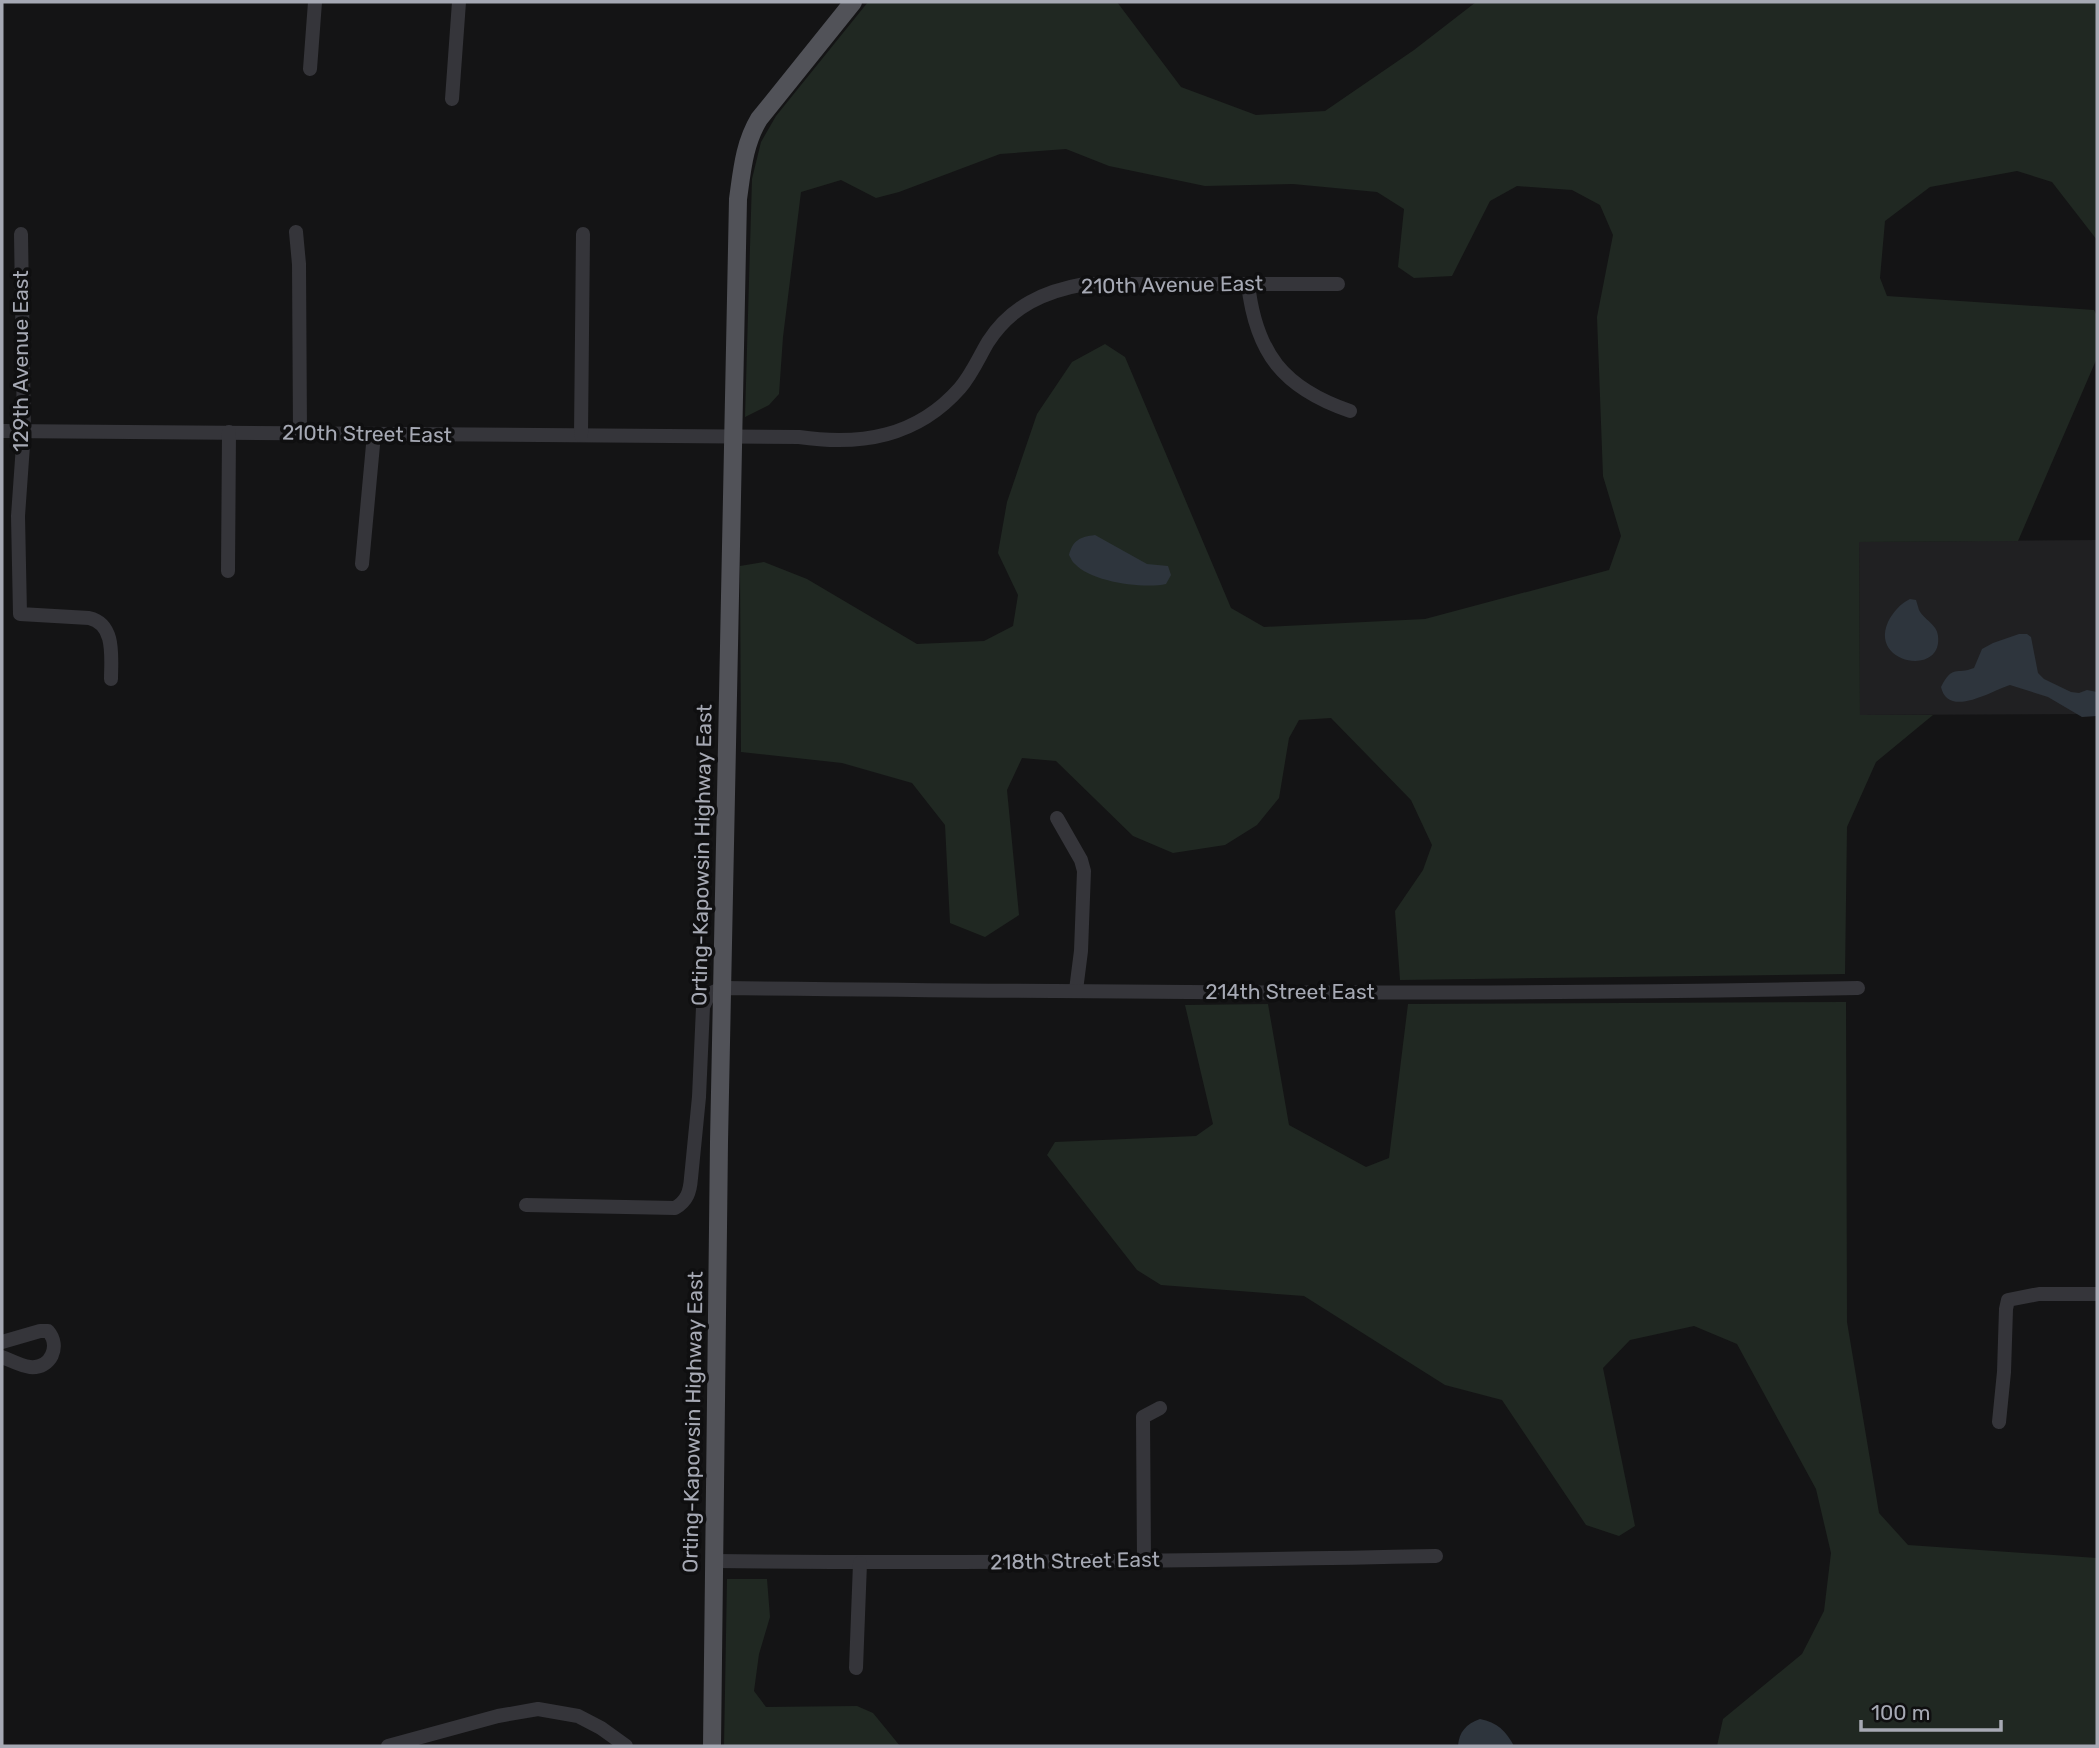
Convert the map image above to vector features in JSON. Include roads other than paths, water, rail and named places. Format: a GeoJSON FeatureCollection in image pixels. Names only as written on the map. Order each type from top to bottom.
{"type":"FeatureCollection","features":[{"type":"Feature","properties":{"kind":"main road","name":"Orting-Kapowsin Highway East"},"geometry":{"type":"LineString","coordinates":[[712,1746],[719,1142],[738,199],[746,149],[759,119],[853,2]]}},
{"type":"Feature","properties":{"kind":"street"},"geometry":{"type":"LineString","coordinates":[[310,69],[315,2]]}},
{"type":"Feature","properties":{"kind":"street"},"geometry":{"type":"LineString","coordinates":[[452,99],[459,2]]}},
{"type":"Feature","properties":{"kind":"street"},"geometry":{"type":"LineString","coordinates":[[296,233],[299,264],[300,433]]}},
{"type":"Feature","properties":{"kind":"street","name":"129th Avenue East"},"geometry":{"type":"LineString","coordinates":[[21,234],[24,431],[18,516],[20,614],[89,618],[99,621],[109,635],[111,679]]}},
{"type":"Feature","properties":{"kind":"street"},"geometry":{"type":"LineString","coordinates":[[581,435],[583,234]]}},
{"type":"Feature","properties":{"kind":"street","name":"210th Avenue East"},"geometry":{"type":"LineString","coordinates":[[732,437],[799,437],[842,442],[874,438],[907,428],[937,408],[960,387],[990,339],[1012,314],[1029,302],[1065,287],[1085,284],[1338,284]]}},
{"type":"Feature","properties":{"kind":"street"},"geometry":{"type":"LineString","coordinates":[[1248,284],[1257,331],[1274,361],[1303,390],[1350,411]]}},
{"type":"Feature","properties":{"kind":"street","name":"210th Street East"},"geometry":{"type":"LineString","coordinates":[[2,430],[732,437]]}},
{"type":"Feature","properties":{"kind":"street"},"geometry":{"type":"LineString","coordinates":[[228,571],[229,432]]}},
{"type":"Feature","properties":{"kind":"street"},"geometry":{"type":"LineString","coordinates":[[362,564],[374,434]]}},
{"type":"Feature","properties":{"kind":"street"},"geometry":{"type":"LineString","coordinates":[[1057,818],[1081,860],[1084,871],[1081,951],[1076,990]]}},
{"type":"Feature","properties":{"kind":"street"},"geometry":{"type":"LineString","coordinates":[[526,1205],[675,1208],[683,1204],[690,1191],[699,1097],[703,1007],[709,994],[722,988]]}},
{"type":"Feature","properties":{"kind":"street","name":"214th Street East"},"geometry":{"type":"LineString","coordinates":[[722,988],[1451,993],[1858,988]]}},
{"type":"Feature","properties":{"kind":"street"},"geometry":{"type":"LineString","coordinates":[[1998,1422],[2008,1300],[2039,1294],[2097,1294]]}},
{"type":"Feature","properties":{"kind":"street"},"geometry":{"type":"LineString","coordinates":[[2,1342],[48,1331],[53,1338],[54,1352],[41,1366],[29,1367],[2,1357]]}},
{"type":"Feature","properties":{"kind":"street"},"geometry":{"type":"LineString","coordinates":[[1144,1560],[1143,1417],[1160,1408]]}},
{"type":"Feature","properties":{"kind":"street","name":"218th Street East"},"geometry":{"type":"LineString","coordinates":[[715,1561],[859,1563],[1436,1556]]}},
{"type":"Feature","properties":{"kind":"street"},"geometry":{"type":"LineString","coordinates":[[856,1668],[859,1563]]}},
{"type":"Feature","properties":{"kind":"street"},"geometry":{"type":"LineString","coordinates":[[388,1746],[498,1716],[538,1709],[578,1716],[626,1746]]}}]}
